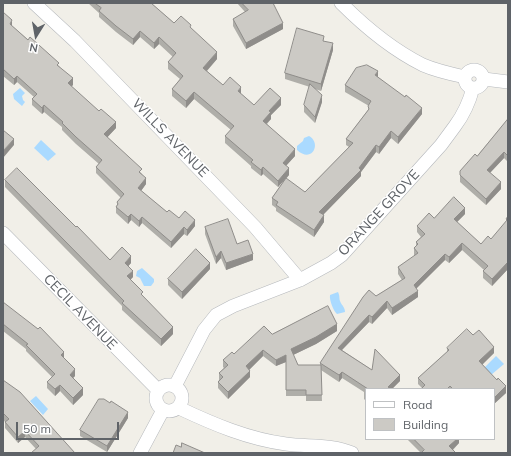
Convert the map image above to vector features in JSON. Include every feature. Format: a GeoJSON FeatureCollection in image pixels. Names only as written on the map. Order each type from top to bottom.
{"type":"FeatureCollection","features":[{"type":"Feature","properties":{"kind":"street","name":"WILLS AVENUE"},"geometry":{"type":"LineString","coordinates":[[34,3],[75,40],[250,221],[300,280]]}},
{"type":"Feature","properties":{"kind":"street"},"geometry":{"type":"LineString","coordinates":[[341,3],[377,35],[404,54],[443,72],[465,77]]}},
{"type":"Feature","properties":{"kind":"street"},"geometry":{"type":"LineString","coordinates":[[471,70],[475,70],[480,72],[484,79],[483,84],[480,87],[473,88],[466,84],[465,77],[471,70]]}},
{"type":"Feature","properties":{"kind":"street"},"geometry":{"type":"LineString","coordinates":[[484,79],[508,82]]}},
{"type":"Feature","properties":{"kind":"street","name":"ORANGE GROVE"},"geometry":{"type":"LineString","coordinates":[[175,386],[204,330],[216,315],[233,306],[300,280],[331,263],[352,245],[456,126],[470,102],[473,88]]}},
{"type":"Feature","properties":{"kind":"street","name":"CECIL AVENUE"},"geometry":{"type":"LineString","coordinates":[[3,233],[158,390]]}},
{"type":"Feature","properties":{"kind":"street"},"geometry":{"type":"LineString","coordinates":[[166,385],[175,386],[181,392],[182,396],[179,408],[171,412],[163,410],[157,404],[156,399],[158,390],[166,385]]}},
{"type":"Feature","properties":{"kind":"street"},"geometry":{"type":"LineString","coordinates":[[179,408],[231,430],[258,438],[285,444],[338,449],[352,453]]}},
{"type":"Feature","properties":{"kind":"street"},"geometry":{"type":"LineString","coordinates":[[140,453],[163,410]]}},
{"type":"Feature","properties":{"kind":"water"},"geometry":{"type":"Polygon","coordinates":[[[20,88],[25,93],[22,96],[25,102],[22,106],[14,99],[13,94],[20,88]]]}},
{"type":"Feature","properties":{"kind":"water"},"geometry":{"type":"Polygon","coordinates":[[[309,136],[315,143],[314,151],[307,155],[302,154],[297,150],[297,146],[303,141],[304,138],[309,136]]]}},
{"type":"Feature","properties":{"kind":"water"},"geometry":{"type":"Polygon","coordinates":[[[41,140],[56,154],[48,161],[34,148],[41,140]]]}},
{"type":"Feature","properties":{"kind":"water"},"geometry":{"type":"Polygon","coordinates":[[[142,268],[154,279],[151,286],[144,286],[140,278],[136,276],[137,271],[142,268]]]}},
{"type":"Feature","properties":{"kind":"water"},"geometry":{"type":"Polygon","coordinates":[[[338,292],[345,312],[337,314],[332,306],[330,295],[338,292]]]}},
{"type":"Feature","properties":{"kind":"water"},"geometry":{"type":"Polygon","coordinates":[[[496,356],[504,364],[491,375],[482,370],[496,356]]]}},
{"type":"Feature","properties":{"kind":"water"},"geometry":{"type":"Polygon","coordinates":[[[36,396],[48,409],[43,415],[30,401],[36,396]]]}},
{"type":"Feature","properties":{"kind":"building"},"geometry":{"type":"Polygon","coordinates":[[[95,3],[151,3],[174,23],[181,16],[191,25],[190,27],[217,52],[203,68],[223,85],[230,77],[241,87],[238,91],[254,105],[270,88],[281,98],[269,111],[271,112],[263,121],[295,149],[283,163],[289,168],[278,181],[263,167],[261,170],[251,162],[253,160],[225,136],[234,126],[194,92],[186,101],[172,89],[183,76],[168,62],[176,53],[159,37],[154,43],[140,31],[133,39],[99,11],[101,8],[95,3]]]}},
{"type":"Feature","properties":{"kind":"building"},"geometry":{"type":"Polygon","coordinates":[[[242,3],[273,3],[283,23],[246,43],[233,19],[248,10],[242,3]]]}},
{"type":"Feature","properties":{"kind":"building"},"geometry":{"type":"Polygon","coordinates":[[[3,12],[12,20],[10,24],[28,40],[30,37],[59,63],[57,65],[73,78],[68,83],[99,111],[101,109],[116,122],[104,134],[142,169],[139,172],[146,178],[138,188],[167,212],[169,210],[179,218],[185,211],[195,220],[187,230],[184,227],[171,242],[142,217],[139,221],[131,214],[128,217],[116,207],[118,204],[117,202],[124,194],[96,167],[102,160],[76,137],[62,123],[63,122],[44,105],[42,108],[32,99],[37,94],[17,76],[14,79],[3,69],[3,12]]]}},
{"type":"Feature","properties":{"kind":"building"},"geometry":{"type":"Polygon","coordinates":[[[297,28],[324,36],[323,41],[333,43],[321,84],[285,73],[297,28]]]}},
{"type":"Feature","properties":{"kind":"building"},"geometry":{"type":"Polygon","coordinates":[[[367,65],[378,71],[375,75],[405,97],[406,95],[422,108],[398,137],[391,131],[379,147],[376,145],[359,168],[361,170],[319,212],[324,215],[314,230],[276,205],[278,202],[272,198],[286,178],[305,192],[353,143],[346,139],[369,109],[368,106],[371,101],[345,85],[356,68],[367,65]]]}},
{"type":"Feature","properties":{"kind":"building"},"geometry":{"type":"Polygon","coordinates":[[[310,84],[322,95],[315,117],[304,105],[310,84]]]}},
{"type":"Feature","properties":{"kind":"building"},"geometry":{"type":"Polygon","coordinates":[[[508,119],[508,154],[507,155],[504,152],[487,170],[501,182],[486,199],[460,175],[460,171],[475,154],[477,156],[508,119]]]}},
{"type":"Feature","properties":{"kind":"building"},"geometry":{"type":"Polygon","coordinates":[[[3,130],[14,139],[3,151],[3,130]]]}},
{"type":"Feature","properties":{"kind":"building"},"geometry":{"type":"Polygon","coordinates":[[[17,168],[110,260],[122,247],[131,256],[125,263],[133,271],[127,276],[143,292],[141,294],[173,327],[161,339],[122,303],[124,301],[5,180],[17,168]]]}},
{"type":"Feature","properties":{"kind":"building"},"geometry":{"type":"Polygon","coordinates":[[[454,197],[465,208],[454,219],[481,244],[488,236],[491,239],[507,220],[506,219],[508,216],[508,262],[492,279],[483,271],[488,266],[462,243],[449,257],[445,254],[414,285],[418,291],[392,308],[387,301],[372,317],[369,315],[338,348],[372,370],[375,349],[400,375],[388,387],[390,388],[366,388],[342,372],[339,375],[320,363],[369,290],[376,296],[405,278],[398,267],[418,253],[414,248],[418,244],[416,242],[425,234],[417,226],[429,213],[434,218],[454,197]]]}},
{"type":"Feature","properties":{"kind":"building"},"geometry":{"type":"Polygon","coordinates":[[[228,219],[237,244],[248,240],[253,254],[226,263],[221,251],[216,257],[205,227],[228,219]]]}},
{"type":"Feature","properties":{"kind":"building"},"geometry":{"type":"Polygon","coordinates":[[[196,249],[210,263],[182,292],[168,279],[196,249]]]}},
{"type":"Feature","properties":{"kind":"building"},"geometry":{"type":"Polygon","coordinates":[[[3,302],[38,329],[40,327],[64,352],[61,355],[75,369],[70,375],[83,388],[73,398],[60,385],[55,389],[47,382],[55,374],[26,345],[28,344],[3,324],[3,302]]]}},
{"type":"Feature","properties":{"kind":"building"},"geometry":{"type":"Polygon","coordinates":[[[328,306],[337,324],[316,337],[291,349],[298,365],[321,365],[322,395],[306,395],[306,390],[286,390],[286,355],[276,360],[263,350],[246,366],[250,371],[228,392],[218,382],[223,377],[219,373],[228,365],[223,360],[232,352],[234,354],[264,326],[272,334],[328,306]]]}},
{"type":"Feature","properties":{"kind":"building"},"geometry":{"type":"Polygon","coordinates":[[[467,329],[473,335],[479,330],[494,347],[479,361],[497,380],[498,378],[506,386],[495,397],[495,388],[452,388],[450,386],[448,388],[422,388],[425,385],[418,378],[449,350],[447,348],[467,329]]]}},
{"type":"Feature","properties":{"kind":"building"},"geometry":{"type":"Polygon","coordinates":[[[3,380],[20,392],[75,453],[31,453],[39,446],[25,431],[18,437],[5,422],[9,419],[3,413],[3,380]]]}},
{"type":"Feature","properties":{"kind":"building"},"geometry":{"type":"Polygon","coordinates":[[[99,399],[104,399],[110,403],[111,401],[128,412],[107,446],[80,430],[99,399]]]}},
{"type":"Feature","properties":{"kind":"building"},"geometry":{"type":"Polygon","coordinates":[[[415,440],[456,440],[449,446],[456,453],[421,453],[424,450],[415,440]]]}},
{"type":"Feature","properties":{"kind":"building"},"geometry":{"type":"Polygon","coordinates":[[[182,443],[205,453],[173,453],[176,445],[181,447],[182,443]]]}}]}
